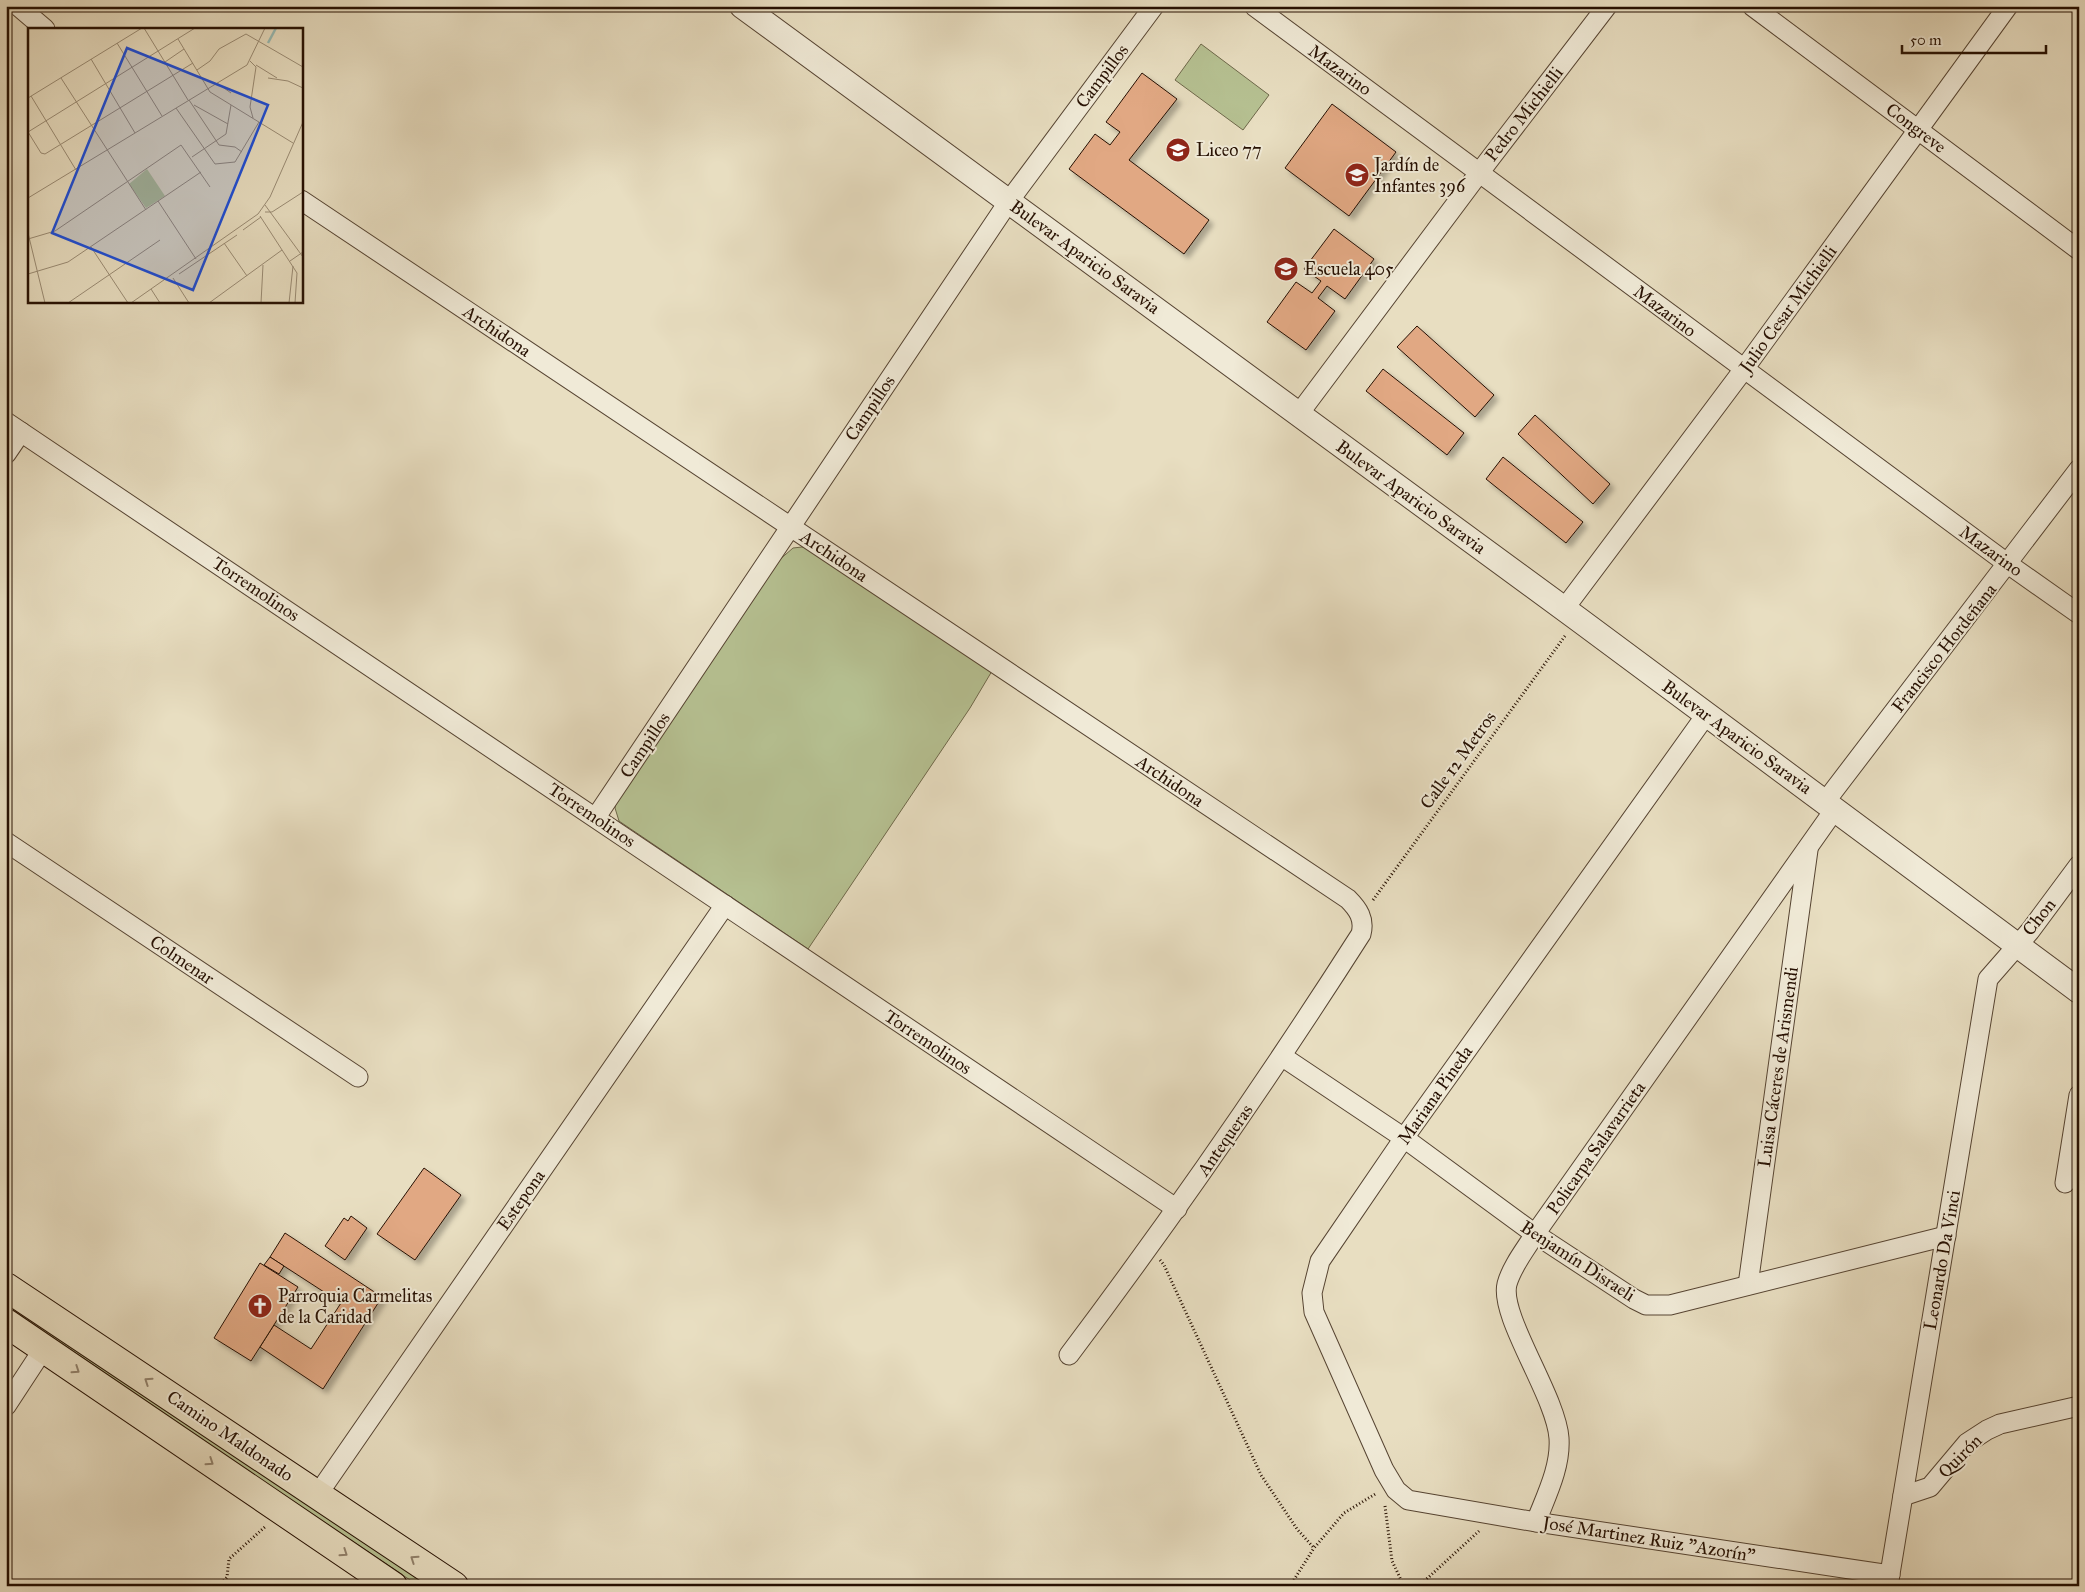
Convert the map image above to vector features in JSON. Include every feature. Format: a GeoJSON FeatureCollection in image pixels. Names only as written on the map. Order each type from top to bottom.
{"type":"FeatureCollection","features":[{"type":"Feature","properties":{"kind":"main road","name":"Camino Maldonado"},"geometry":{"type":"LineString","coordinates":[[6,1287],[454,1586]]}},
{"type":"Feature","properties":{"kind":"main road","name":"Camino Maldonado"},"geometry":{"type":"LineString","coordinates":[[6,1324],[393,1586]]}},
{"type":"Feature","properties":{"kind":"street"},"geometry":{"type":"LineString","coordinates":[[18,6],[44,28]]}},
{"type":"Feature","properties":{"kind":"street","name":"Bulevar Aparicio Saravia"},"geometry":{"type":"LineString","coordinates":[[742,6],[1571,614],[2079,991]]}},
{"type":"Feature","properties":{"kind":"street","name":"Campillos"},"geometry":{"type":"LineString","coordinates":[[596,817],[1009,201],[1154,6]]}},
{"type":"Feature","properties":{"kind":"street","name":"Mazarino"},"geometry":{"type":"LineString","coordinates":[[1254,6],[2008,564],[2079,614]]}},
{"type":"Feature","properties":{"kind":"street","name":"Pedro Michielli"},"geometry":{"type":"LineString","coordinates":[[1298,414],[1479,172],[1607,6]]}},
{"type":"Feature","properties":{"kind":"street","name":"Congreve"},"geometry":{"type":"LineString","coordinates":[[1752,6],[2079,250]]}},
{"type":"Feature","properties":{"kind":"street","name":"Julio Cesar Michielli"},"geometry":{"type":"LineString","coordinates":[[1571,614],[1744,369],[2008,6]]}},
{"type":"Feature","properties":{"kind":"street","name":"Archidona"},"geometry":{"type":"LineString","coordinates":[[302,201],[1348,899],[1361,916]]}},
{"type":"Feature","properties":{"kind":"street"},"geometry":{"type":"LineString","coordinates":[[6,454],[14,427]]}},
{"type":"Feature","properties":{"kind":"street","name":"Torremolinos"},"geometry":{"type":"LineString","coordinates":[[14,427],[1177,1209]]}},
{"type":"Feature","properties":{"kind":"street","name":"Francisco Hordeñana"},"geometry":{"type":"LineString","coordinates":[[1830,806],[2079,469]]}},
{"type":"Feature","properties":{"kind":"street","name":"Mariana Pineda"},"geometry":{"type":"LineString","coordinates":[[1408,1500],[1401,1497],[1391,1484],[1314,1312],[1312,1293],[1320,1261],[1404,1138],[1706,714]]}},
{"type":"Feature","properties":{"kind":"street","name":"Policarpa Salavarrieta"},"geometry":{"type":"LineString","coordinates":[[1536,1522],[1555,1471],[1559,1440],[1557,1424],[1508,1307],[1506,1295],[1510,1275],[1535,1234],[1808,848],[1830,806]]}},
{"type":"Feature","properties":{"kind":"street","name":"Colmenar"},"geometry":{"type":"LineString","coordinates":[[6,842],[358,1077]]}},
{"type":"Feature","properties":{"kind":"street","name":"Luisa Cáceres de Arismendi"},"geometry":{"type":"LineString","coordinates":[[1748,1285],[1808,848]]}},
{"type":"Feature","properties":{"kind":"street","name":"Chon"},"geometry":{"type":"LineString","coordinates":[[2017,944],[2079,865]]}},
{"type":"Feature","properties":{"kind":"street","name":"Estepona"},"geometry":{"type":"LineString","coordinates":[[318,1494],[725,905]]}},
{"type":"Feature","properties":{"kind":"street","name":"Antequeras"},"geometry":{"type":"LineString","coordinates":[[1069,1354],[1177,1209],[1283,1057],[1361,934],[1363,926],[1361,916]]}},
{"type":"Feature","properties":{"kind":"street","name":"Leonardo Da Vinci"},"geometry":{"type":"LineString","coordinates":[[1889,1580],[1988,978],[2017,944]]}},
{"type":"Feature","properties":{"kind":"street","name":"Benjamín Disraeli"},"geometry":{"type":"LineString","coordinates":[[1283,1057],[1404,1138],[1535,1234],[1634,1299],[1646,1304],[1670,1305],[1946,1236]]}},
{"type":"Feature","properties":{"kind":"street"},"geometry":{"type":"LineString","coordinates":[[2065,1183],[2079,1095]]}},
{"type":"Feature","properties":{"kind":"street"},"geometry":{"type":"LineString","coordinates":[[6,1406],[44,1348]]}},
{"type":"Feature","properties":{"kind":"street","name":"Quirón"},"geometry":{"type":"LineString","coordinates":[[1903,1496],[1930,1487],[1967,1443],[1987,1430],[2000,1424],[2079,1406]]}},
{"type":"Feature","properties":{"kind":"street","name":"José Martinez Ruiz \"Azorín\""},"geometry":{"type":"LineString","coordinates":[[1408,1500],[1889,1580]]}},
{"type":"Feature","properties":{"kind":"path","name":"Calle 12 Metros"},"geometry":{"type":"LineString","coordinates":[[1361,916],[1571,614]]}},
{"type":"Feature","properties":{"kind":"path"},"geometry":{"type":"LineString","coordinates":[[1148,1249],[1164,1265],[1262,1475],[1297,1529],[1314,1548]]}},
{"type":"Feature","properties":{"kind":"path"},"geometry":{"type":"LineString","coordinates":[[1290,1586],[1314,1548],[1344,1512],[1391,1484]]}},
{"type":"Feature","properties":{"kind":"path"},"geometry":{"type":"LineString","coordinates":[[1385,1503],[1392,1561],[1404,1586]]}},
{"type":"Feature","properties":{"kind":"path"},"geometry":{"type":"LineString","coordinates":[[219,1586],[227,1576],[229,1559],[282,1511]]}},
{"type":"Feature","properties":{"kind":"path"},"geometry":{"type":"LineString","coordinates":[[1419,1586],[1496,1516]]}},
{"type":"Feature","properties":{"kind":"green space"},"geometry":{"type":"Polygon","coordinates":[[[1201,44],[1269,95],[1243,130],[1175,80],[1201,44]]]}},
{"type":"Feature","properties":{"kind":"green space"},"geometry":{"type":"Polygon","coordinates":[[[802,547],[814,550],[992,671],[970,708],[808,949],[619,821],[615,808],[617,798],[778,561],[793,548],[802,547]]]}},
{"type":"Feature","properties":{"kind":"green space"},"geometry":{"type":"Polygon","coordinates":[[[6,1300],[433,1586],[419,1586],[6,1309],[6,1300]]]}},
{"type":"Feature","properties":{"kind":"building"},"geometry":{"type":"Polygon","coordinates":[[[1142,73],[1177,99],[1129,160],[1209,220],[1184,254],[1069,169],[1095,134],[1110,145],[1120,132],[1106,122],[1142,73]]]}},
{"type":"Feature","properties":{"kind":"building"},"geometry":{"type":"Polygon","coordinates":[[[1332,104],[1396,152],[1349,216],[1285,168],[1332,104]]]}},
{"type":"Feature","properties":{"kind":"building"},"geometry":{"type":"Polygon","coordinates":[[[1334,229],[1374,259],[1345,299],[1327,286],[1318,298],[1335,311],[1306,350],[1267,322],[1296,282],[1312,293],[1321,281],[1304,269],[1334,229]]]}},
{"type":"Feature","properties":{"kind":"building"},"geometry":{"type":"Polygon","coordinates":[[[1417,326],[1494,395],[1475,417],[1397,347],[1417,326]]]}},
{"type":"Feature","properties":{"kind":"building"},"geometry":{"type":"Polygon","coordinates":[[[1383,369],[1464,433],[1447,455],[1366,391],[1383,369]]]}},
{"type":"Feature","properties":{"kind":"building"},"geometry":{"type":"Polygon","coordinates":[[[1535,415],[1610,484],[1593,504],[1518,434],[1535,415]]]}},
{"type":"Feature","properties":{"kind":"building"},"geometry":{"type":"Polygon","coordinates":[[[1503,457],[1583,522],[1566,543],[1486,479],[1503,457]]]}},
{"type":"Feature","properties":{"kind":"building"},"geometry":{"type":"Polygon","coordinates":[[[424,1168],[461,1195],[415,1260],[377,1234],[424,1168]]]}},
{"type":"Feature","properties":{"kind":"building"},"geometry":{"type":"Polygon","coordinates":[[[351,1216],[367,1228],[345,1260],[325,1246],[344,1218],[348,1221],[351,1216]]]}},
{"type":"Feature","properties":{"kind":"building","name":"Parroquia Carmelitas de la Caridad"},"geometry":{"type":"Polygon","coordinates":[[[285,1233],[382,1297],[323,1389],[260,1347],[274,1325],[311,1349],[341,1303],[270,1257],[285,1233]]]}},
{"type":"Feature","properties":{"kind":"building","name":"Parroquia Carmelitas de la Caridad"},"geometry":{"type":"Polygon","coordinates":[[[270,1257],[284,1266],[279,1274],[264,1265],[270,1257]]]}},
{"type":"Feature","properties":{"kind":"building","name":"Parroquia Carmelitas de la Caridad"},"geometry":{"type":"Polygon","coordinates":[[[260,1263],[298,1287],[251,1361],[214,1338],[260,1263]]]}},
{"type":"Feature","properties":{"kind":"place","name":"Liceo 77"},"geometry":{"type":"Point","coordinates":[1178,150]}},
{"type":"Feature","properties":{"kind":"place","name":"Jardín de Infantes 396"},"geometry":{"type":"Point","coordinates":[1357,175]}},
{"type":"Feature","properties":{"kind":"place","name":"Escuela 405"},"geometry":{"type":"Point","coordinates":[1286,269]}},
{"type":"Feature","properties":{"kind":"place","name":"Parroquia Carmelitas de la Caridad"},"geometry":{"type":"Point","coordinates":[260,1306]}}]}
